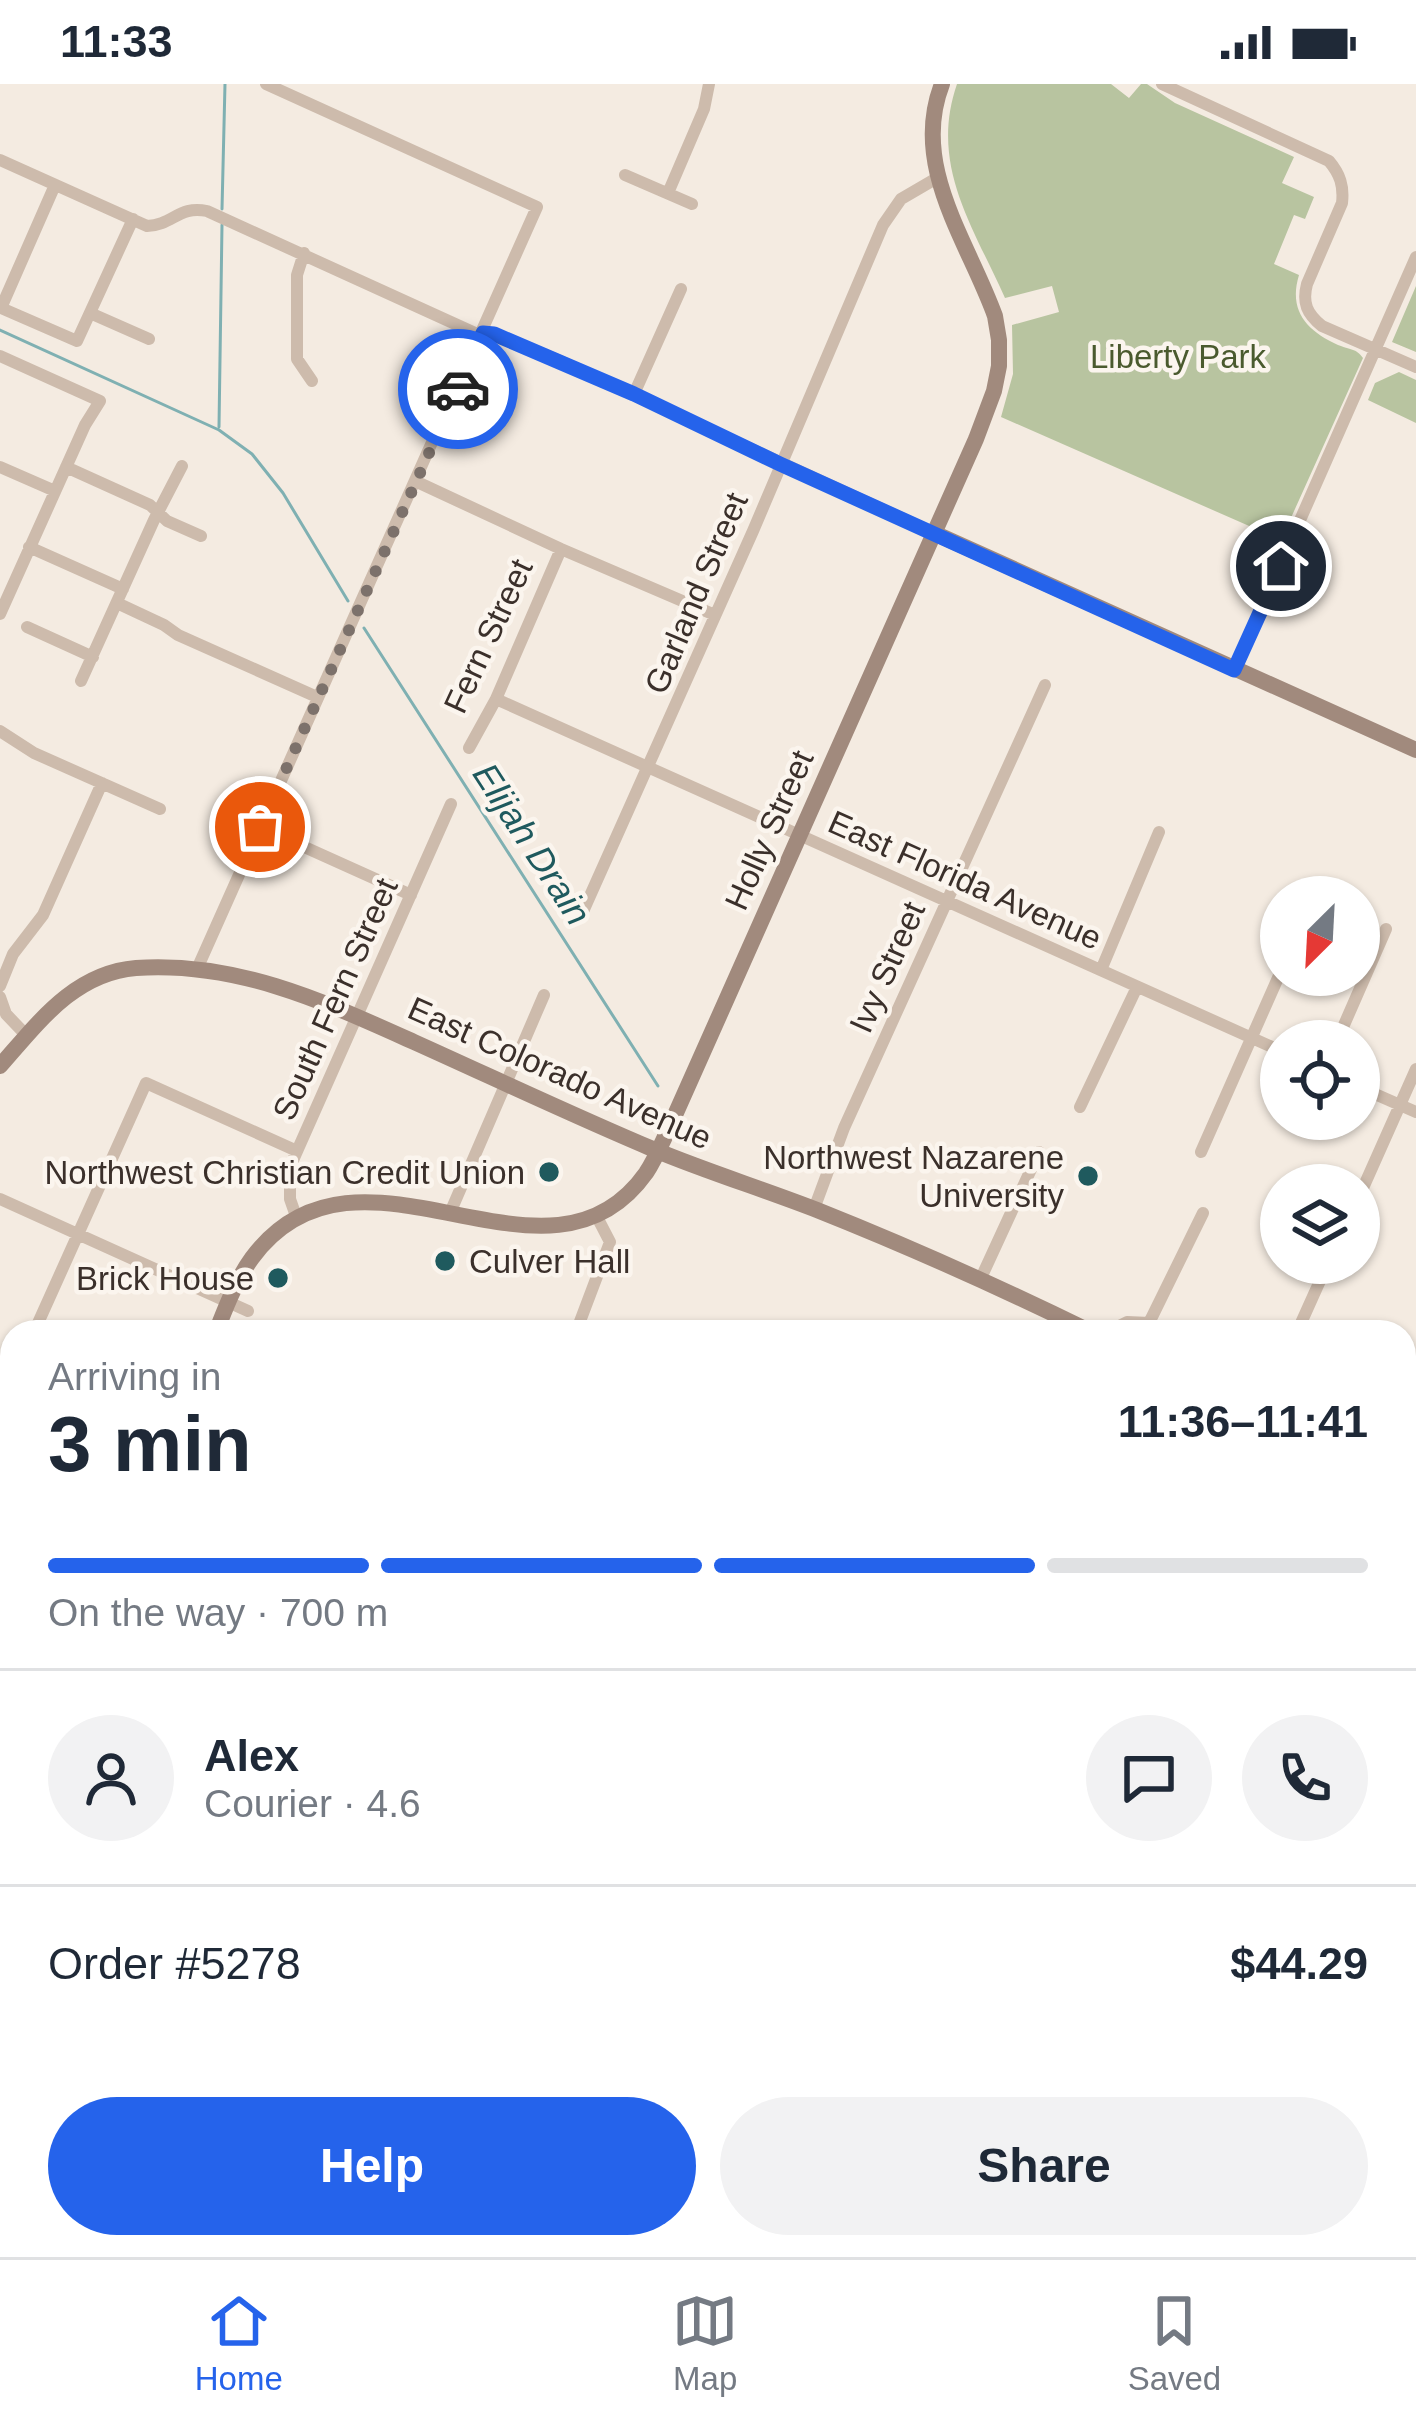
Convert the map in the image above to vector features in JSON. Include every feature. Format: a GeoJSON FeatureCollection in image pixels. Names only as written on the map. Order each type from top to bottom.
{"type":"FeatureCollection","features":[{"type":"Feature","properties":{"kind":"street"},"geometry":{"type":"LineString","coordinates":[[197,969],[537,207],[266,84]]}},
{"type":"Feature","properties":{"kind":"street"},"geometry":{"type":"LineString","coordinates":[[668,194],[704,109],[709,84]]}},
{"type":"Feature","properties":{"kind":"street","name":"Holly Street"},"geometry":{"type":"LineString","coordinates":[[596,1215],[625,1196],[658,1151],[994,391],[999,366],[995,316],[938,178],[932,145],[942,84]]}},
{"type":"Feature","properties":{"kind":"street"},"geometry":{"type":"LineString","coordinates":[[1162,84],[1321,156],[1335,167],[1342,203],[1307,284],[1306,308],[1322,326],[1416,368]]}},
{"type":"Feature","properties":{"kind":"street"},"geometry":{"type":"LineString","coordinates":[[0,160],[147,226],[162,226],[193,208],[207,211],[475,333],[494,334],[634,394],[1416,750]]}},
{"type":"Feature","properties":{"kind":"street"},"geometry":{"type":"LineString","coordinates":[[626,175],[692,204]]}},
{"type":"Feature","properties":{"kind":"street","name":"Garland Street"},"geometry":{"type":"LineString","coordinates":[[581,916],[883,226],[901,199],[938,178]]}},
{"type":"Feature","properties":{"kind":"street"},"geometry":{"type":"LineString","coordinates":[[55,184],[1,308],[77,341],[133,219]]}},
{"type":"Feature","properties":{"kind":"street"},"geometry":{"type":"LineString","coordinates":[[304,253],[297,275],[297,359],[312,381]]}},
{"type":"Feature","properties":{"kind":"street"},"geometry":{"type":"LineString","coordinates":[[1234,670],[1416,257]]}},
{"type":"Feature","properties":{"kind":"street"},"geometry":{"type":"LineString","coordinates":[[634,394],[681,289]]}},
{"type":"Feature","properties":{"kind":"street"},"geometry":{"type":"LineString","coordinates":[[90,313],[149,339]]}},
{"type":"Feature","properties":{"kind":"street"},"geometry":{"type":"LineString","coordinates":[[0,356],[100,401],[0,614]]}},
{"type":"Feature","properties":{"kind":"street"},"geometry":{"type":"LineString","coordinates":[[81,681],[182,466]]}},
{"type":"Feature","properties":{"kind":"street"},"geometry":{"type":"LineString","coordinates":[[0,467],[55,491]]}},
{"type":"Feature","properties":{"kind":"street"},"geometry":{"type":"LineString","coordinates":[[66,467],[150,505],[167,521],[201,536]]}},
{"type":"Feature","properties":{"kind":"street"},"geometry":{"type":"LineString","coordinates":[[415,481],[716,615]]}},
{"type":"Feature","properties":{"kind":"street"},"geometry":{"type":"LineString","coordinates":[[29,547],[123,590]]}},
{"type":"Feature","properties":{"kind":"street","name":"Fern Street"},"geometry":{"type":"LineString","coordinates":[[469,748],[496,699],[561,549]]}},
{"type":"Feature","properties":{"kind":"street"},"geometry":{"type":"LineString","coordinates":[[116,604],[317,698]]}},
{"type":"Feature","properties":{"kind":"street"},"geometry":{"type":"LineString","coordinates":[[27,627],[93,656]]}},
{"type":"Feature","properties":{"kind":"street","name":"Ivy Street"},"geometry":{"type":"LineString","coordinates":[[814,1209],[844,1128],[1045,685]]}},
{"type":"Feature","properties":{"kind":"street","name":"East Florida Avenue"},"geometry":{"type":"LineString","coordinates":[[496,699],[1260,1041]]}},
{"type":"Feature","properties":{"kind":"street"},"geometry":{"type":"LineString","coordinates":[[0,731],[34,753],[160,809]]}},
{"type":"Feature","properties":{"kind":"street"},"geometry":{"type":"LineString","coordinates":[[0,986],[14,954],[43,915],[102,783]]}},
{"type":"Feature","properties":{"kind":"street","name":"South Fern Street"},"geometry":{"type":"LineString","coordinates":[[297,1219],[288,1180],[297,1151],[452,805]]}},
{"type":"Feature","properties":{"kind":"street"},"geometry":{"type":"LineString","coordinates":[[260,827],[411,896]]}},
{"type":"Feature","properties":{"kind":"street"},"geometry":{"type":"LineString","coordinates":[[1101,970],[1159,832]]}},
{"type":"Feature","properties":{"kind":"street"},"geometry":{"type":"LineString","coordinates":[[1346,1020],[1386,929]]}},
{"type":"Feature","properties":{"kind":"street","name":"East Colorado Avenue"},"geometry":{"type":"LineString","coordinates":[[0,1066],[57,1004],[94,979],[134,968],[197,969],[290,989],[658,1151],[814,1209],[1066,1320]]}},
{"type":"Feature","properties":{"kind":"street"},"geometry":{"type":"LineString","coordinates":[[1080,1107],[1136,987]]}},
{"type":"Feature","properties":{"kind":"street"},"geometry":{"type":"LineString","coordinates":[[450,1213],[544,995]]}},
{"type":"Feature","properties":{"kind":"street"},"geometry":{"type":"LineString","coordinates":[[1202,1152],[1270,996]]}},
{"type":"Feature","properties":{"kind":"street"},"geometry":{"type":"LineString","coordinates":[[0,997],[6,1014],[27,1036]]}},
{"type":"Feature","properties":{"kind":"street"},"geometry":{"type":"LineString","coordinates":[[1374,1164],[1416,1069]]}},
{"type":"Feature","properties":{"kind":"street"},"geometry":{"type":"LineString","coordinates":[[39,1320],[146,1083],[297,1151]]}},
{"type":"Feature","properties":{"kind":"street"},"geometry":{"type":"LineString","coordinates":[[1380,1097],[1416,1112]]}},
{"type":"Feature","properties":{"kind":"street"},"geometry":{"type":"LineString","coordinates":[[981,1279],[1039,1152]]}},
{"type":"Feature","properties":{"kind":"street"},"geometry":{"type":"LineString","coordinates":[[0,1199],[248,1310]]}},
{"type":"Feature","properties":{"kind":"street"},"geometry":{"type":"LineString","coordinates":[[221,1320],[253,1258],[274,1235],[324,1207],[377,1200],[520,1226],[557,1225],[596,1215],[610,1242],[581,1320]]}},
{"type":"Feature","properties":{"kind":"street"},"geometry":{"type":"LineString","coordinates":[[1150,1320],[1203,1214]]}},
{"type":"Feature","properties":{"kind":"street"},"geometry":{"type":"LineString","coordinates":[[1302,1320],[1319,1284]]}},
{"type":"Feature","properties":{"kind":"green space","name":"Liberty Park"},"geometry":{"type":"Polygon","coordinates":[[[957,84],[1111,84],[1129,98],[1141,84],[1147,84],[1175,103],[1294,157],[1282,183],[1314,197],[1305,219],[1294,215],[1274,264],[1299,275],[1296,299],[1309,326],[1363,358],[1281,540],[1001,417],[1013,374],[1012,325],[1059,312],[1052,286],[1005,298],[968,220],[951,168],[948,141],[957,84]]]}},
{"type":"Feature","properties":{"kind":"green space"},"geometry":{"type":"Polygon","coordinates":[[[1416,286],[1416,352],[1392,342],[1416,286]]]}},
{"type":"Feature","properties":{"kind":"green space"},"geometry":{"type":"Polygon","coordinates":[[[1399,372],[1416,380],[1416,423],[1368,400],[1375,383],[1399,372]]]}},
{"type":"Feature","properties":{"kind":"waterway"},"geometry":{"type":"LineString","coordinates":[[222,209],[225,84]]}},
{"type":"Feature","properties":{"kind":"waterway"},"geometry":{"type":"LineString","coordinates":[[219,427],[222,225]]}},
{"type":"Feature","properties":{"kind":"waterway","name":"Elijah Drain"},"geometry":{"type":"LineString","coordinates":[[0,330],[219,430],[252,454],[283,493],[348,601]]}},
{"type":"Feature","properties":{"kind":"waterway","name":"Elijah Drain"},"geometry":{"type":"LineString","coordinates":[[364,628],[658,1086]]}},
{"type":"Feature","properties":{"kind":"way so far"},"geometry":{"type":"LineString","coordinates":[[260,827],[458,389]]}},
{"type":"Feature","properties":{"kind":"place","name":"Northwest Christian Credit Union"},"geometry":{"type":"Point","coordinates":[549,1172]}},
{"type":"Feature","properties":{"kind":"place","name":"Northwest Nazarene University"},"geometry":{"type":"Point","coordinates":[1088,1176]}},
{"type":"Feature","properties":{"kind":"place","name":"Culver Hall"},"geometry":{"type":"Point","coordinates":[445,1261]}},
{"type":"Feature","properties":{"kind":"place","name":"Brick House"},"geometry":{"type":"Point","coordinates":[278,1278]}},
{"type":"Feature","properties":{"kind":"route"},"geometry":{"type":"LineString","coordinates":[[458,389],[483,333],[494,334],[1234,670],[1281,566]]}}]}
